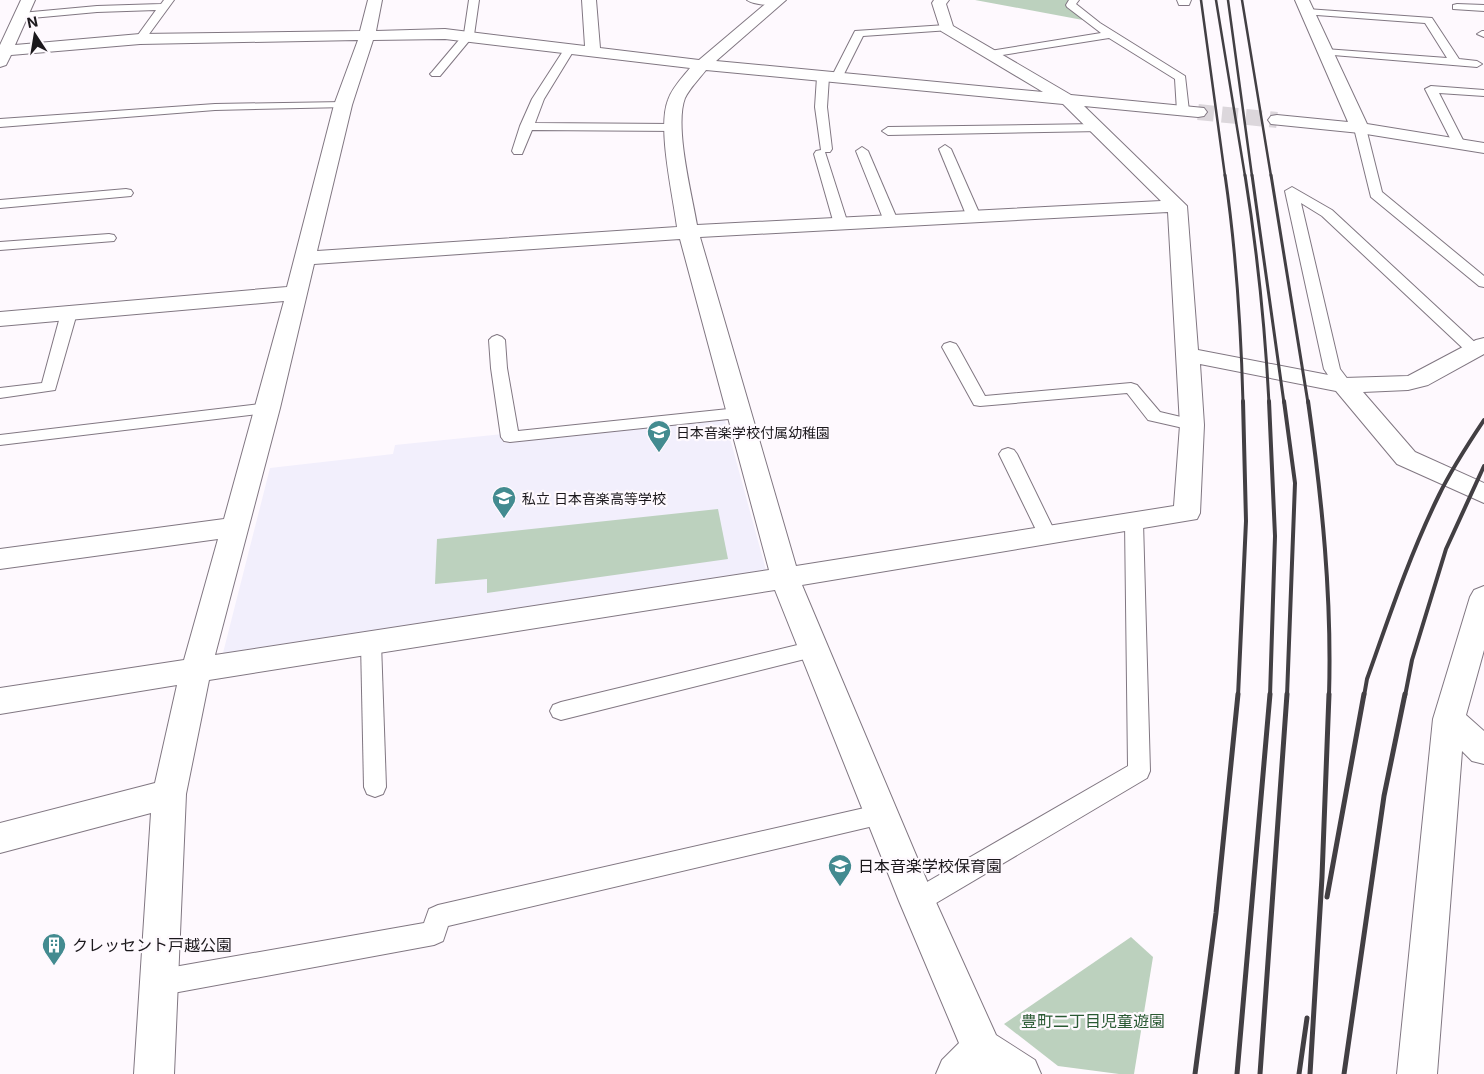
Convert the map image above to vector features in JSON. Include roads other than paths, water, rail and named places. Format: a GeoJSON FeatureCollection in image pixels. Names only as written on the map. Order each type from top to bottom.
{"type":"FeatureCollection","features":[{"type":"Feature","properties":{"kind":"street"},"geometry":{"type":"LineString","coordinates":[[3,56],[28,0]]}},
{"type":"Feature","properties":{"kind":"street"},"geometry":{"type":"LineString","coordinates":[[154,1074],[169,794],[196,671],[268,408],[343,105],[368,35],[375,0]]}},
{"type":"Feature","properties":{"kind":"street"},"geometry":{"type":"LineString","coordinates":[[589,0],[593,53]]}},
{"type":"Feature","properties":{"kind":"street"},"geometry":{"type":"LineString","coordinates":[[0,702],[1188,513],[1192,425],[1177,206],[1068,100],[946,28],[940,1],[922,0]]}},
{"type":"Feature","properties":{"kind":"street"},"geometry":{"type":"LineString","coordinates":[[770,1],[702,65],[684,86],[676,100],[672,128],[688,232],[785,578],[917,901],[969,1061],[1021,1074]]}},
{"type":"Feature","properties":{"kind":"street"},"geometry":{"type":"LineString","coordinates":[[1304,6],[1360,128]]}},
{"type":"Feature","properties":{"kind":"street"},"geometry":{"type":"LineString","coordinates":[[0,29],[18,22]]}},
{"type":"Feature","properties":{"kind":"street"},"geometry":{"type":"LineString","coordinates":[[3,56],[140,39],[469,35],[569,50],[702,65],[1190,112]]}},
{"type":"Feature","properties":{"kind":"street"},"geometry":{"type":"LineString","coordinates":[[1277,120],[1360,128],[1484,148]]}},
{"type":"Feature","properties":{"kind":"street"},"geometry":{"type":"LineString","coordinates":[[306,258],[688,232],[1177,206]]}},
{"type":"Feature","properties":{"kind":"street"},"geometry":{"type":"LineString","coordinates":[[0,318],[297,294]]}},
{"type":"Feature","properties":{"kind":"street"},"geometry":{"type":"LineString","coordinates":[[1187,355],[1344,385],[1408,383],[1420,380],[1479,348]]}},
{"type":"Feature","properties":{"kind":"street"},"geometry":{"type":"LineString","coordinates":[[1344,385],[1406,458],[1484,494]]}},
{"type":"Feature","properties":{"kind":"street"},"geometry":{"type":"LineString","coordinates":[[0,559],[236,528]]}},
{"type":"Feature","properties":{"kind":"street"},"geometry":{"type":"LineString","coordinates":[[1417,1074],[1449,719],[1484,600]]}},
{"type":"Feature","properties":{"kind":"street"},"geometry":{"type":"LineString","coordinates":[[1449,719],[1484,751]]}},
{"type":"Feature","properties":{"kind":"street"},"geometry":{"type":"LineString","coordinates":[[0,838],[169,794]]}},
{"type":"Feature","properties":{"kind":"lane"},"geometry":{"type":"LineString","coordinates":[[436,74],[469,35],[474,0]]}},
{"type":"Feature","properties":{"kind":"lane"},"geometry":{"type":"LineString","coordinates":[[1074,0],[1071,5],[1096,24],[1180,78],[1190,112]]}},
{"type":"Feature","properties":{"kind":"lane"},"geometry":{"type":"LineString","coordinates":[[18,22],[97,9],[166,3]]}},
{"type":"Feature","properties":{"kind":"lane"},"geometry":{"type":"LineString","coordinates":[[140,39],[166,3]]}},
{"type":"Feature","properties":{"kind":"lane"},"geometry":{"type":"LineString","coordinates":[[1304,6],[1428,20],[1456,62]]}},
{"type":"Feature","properties":{"kind":"lane"},"geometry":{"type":"LineString","coordinates":[[1457,6],[1484,8]]}},
{"type":"Feature","properties":{"kind":"lane"},"geometry":{"type":"LineString","coordinates":[[841,224],[823,151],[821,107],[830,78],[859,33],[946,28]]}},
{"type":"Feature","properties":{"kind":"lane"},"geometry":{"type":"LineString","coordinates":[[990,54],[1112,34]]}},
{"type":"Feature","properties":{"kind":"lane"},"geometry":{"type":"LineString","coordinates":[[518,151],[526,126],[538,99],[569,50]]}},
{"type":"Feature","properties":{"kind":"lane"},"geometry":{"type":"LineString","coordinates":[[1325,52],[1478,64]]}},
{"type":"Feature","properties":{"kind":"lane"},"geometry":{"type":"LineString","coordinates":[[1459,144],[1431,89],[1484,93]]}},
{"type":"Feature","properties":{"kind":"lane"},"geometry":{"type":"LineString","coordinates":[[0,123],[215,106],[343,105]]}},
{"type":"Feature","properties":{"kind":"lane"},"geometry":{"type":"LineString","coordinates":[[526,126],[672,128]]}},
{"type":"Feature","properties":{"kind":"lane"},"geometry":{"type":"LineString","coordinates":[[888,131],[1097,128]]}},
{"type":"Feature","properties":{"kind":"lane"},"geometry":{"type":"LineString","coordinates":[[1360,128],[1376,194],[1484,283]]}},
{"type":"Feature","properties":{"kind":"lane"},"geometry":{"type":"LineString","coordinates":[[945,150],[974,217]]}},
{"type":"Feature","properties":{"kind":"lane"},"geometry":{"type":"LineString","coordinates":[[862,151],[891,221]]}},
{"type":"Feature","properties":{"kind":"lane"},"geometry":{"type":"LineString","coordinates":[[1344,385],[1332,369],[1292,191],[1327,213],[1479,348]]}},
{"type":"Feature","properties":{"kind":"lane"},"geometry":{"type":"LineString","coordinates":[[0,204],[126,193]]}},
{"type":"Feature","properties":{"kind":"lane"},"geometry":{"type":"LineString","coordinates":[[0,246],[109,238]]}},
{"type":"Feature","properties":{"kind":"lane"},"geometry":{"type":"LineString","coordinates":[[0,393],[49,387],[69,313]]}},
{"type":"Feature","properties":{"kind":"lane"},"geometry":{"type":"LineString","coordinates":[[497,340],[499,368],[510,437],[738,413]]}},
{"type":"Feature","properties":{"kind":"lane"},"geometry":{"type":"LineString","coordinates":[[950,347],[980,401],[1131,388],[1154,416],[1192,425]]}},
{"type":"Feature","properties":{"kind":"lane"},"geometry":{"type":"LineString","coordinates":[[0,440],[268,408]]}},
{"type":"Feature","properties":{"kind":"lane"},"geometry":{"type":"LineString","coordinates":[[1008,454],[1048,536]]}},
{"type":"Feature","properties":{"kind":"lane"},"geometry":{"type":"LineString","coordinates":[[917,901],[1138,771],[1134,522]]}},
{"type":"Feature","properties":{"kind":"lane"},"geometry":{"type":"LineString","coordinates":[[371,643],[375,786]]}},
{"type":"Feature","properties":{"kind":"lane"},"geometry":{"type":"LineString","coordinates":[[561,711],[814,649]]}},
{"type":"Feature","properties":{"kind":"lane"},"geometry":{"type":"LineString","coordinates":[[158,983],[434,933],[438,917],[882,814]]}},
{"type":"Feature","properties":{"kind":"tunnel"},"geometry":{"type":"LineString","coordinates":[[1198,112],[1277,120]]}},
{"type":"Feature","properties":{"kind":"railway"},"geometry":{"type":"LineString","coordinates":[[1201,0],[1225,176]]}},
{"type":"Feature","properties":{"kind":"railway"},"geometry":{"type":"LineString","coordinates":[[1216,0],[1245,176]]}},
{"type":"Feature","properties":{"kind":"railway"},"geometry":{"type":"LineString","coordinates":[[1228,0],[1252,176]]}},
{"type":"Feature","properties":{"kind":"railway"},"geometry":{"type":"LineString","coordinates":[[1242,0],[1271,176]]}},
{"type":"Feature","properties":{"kind":"railway"},"geometry":{"type":"LineString","coordinates":[[1225,175],[1237,289],[1243,403]]}},
{"type":"Feature","properties":{"kind":"railway"},"geometry":{"type":"LineString","coordinates":[[1245,175],[1260,288],[1269,403]]}},
{"type":"Feature","properties":{"kind":"railway"},"geometry":{"type":"LineString","coordinates":[[1252,175],[1284,403]]}},
{"type":"Feature","properties":{"kind":"railway"},"geometry":{"type":"LineString","coordinates":[[1271,175],[1308,403]]}},
{"type":"Feature","properties":{"kind":"railway"},"geometry":{"type":"LineString","coordinates":[[1238,696],[1246,521],[1243,401]]}},
{"type":"Feature","properties":{"kind":"railway"},"geometry":{"type":"LineString","coordinates":[[1269,401],[1275,536],[1270,696]]}},
{"type":"Feature","properties":{"kind":"railway"},"geometry":{"type":"LineString","coordinates":[[1284,401],[1295,483],[1287,696]]}},
{"type":"Feature","properties":{"kind":"railway"},"geometry":{"type":"LineString","coordinates":[[1308,401],[1325,548],[1329,622],[1329,696]]}},
{"type":"Feature","properties":{"kind":"railway"},"geometry":{"type":"LineString","coordinates":[[1364,696],[1367,679],[1400,586],[1419,540],[1449,475],[1484,420]]}},
{"type":"Feature","properties":{"kind":"railway"},"geometry":{"type":"LineString","coordinates":[[1405,696],[1412,660],[1446,549],[1484,466]]}},
{"type":"Feature","properties":{"kind":"railway"},"geometry":{"type":"LineString","coordinates":[[1195,1074],[1216,913],[1238,694]]}},
{"type":"Feature","properties":{"kind":"railway"},"geometry":{"type":"LineString","coordinates":[[1237,1074],[1270,694]]}},
{"type":"Feature","properties":{"kind":"railway"},"geometry":{"type":"LineString","coordinates":[[1260,1074],[1287,694]]}},
{"type":"Feature","properties":{"kind":"railway"},"geometry":{"type":"LineString","coordinates":[[1310,1074],[1322,877],[1329,694]]}},
{"type":"Feature","properties":{"kind":"railway"},"geometry":{"type":"LineString","coordinates":[[1327,897],[1364,694]]}},
{"type":"Feature","properties":{"kind":"railway"},"geometry":{"type":"LineString","coordinates":[[1344,1074],[1384,796],[1405,694]]}},
{"type":"Feature","properties":{"kind":"railway"},"geometry":{"type":"LineString","coordinates":[[1299,1074],[1307,1018]]}},
{"type":"Feature","properties":{"kind":"place","name":"日本音楽学校付属幼稚園"},"geometry":{"type":"Point","coordinates":[659,453]}},
{"type":"Feature","properties":{"kind":"place","name":"私立 日本音楽高等学校"},"geometry":{"type":"Point","coordinates":[504,519]}},
{"type":"Feature","properties":{"kind":"place","name":"日本音楽学校保育園"},"geometry":{"type":"Point","coordinates":[840,887]}},
{"type":"Feature","properties":{"kind":"place","name":"クレッセント戸越公園"},"geometry":{"type":"Point","coordinates":[54,966]}},
{"type":"Feature","properties":{"kind":"park label","name":"豊町二丁目児童遊園"},"geometry":{"type":"Point","coordinates":[1093,1021]}}]}
